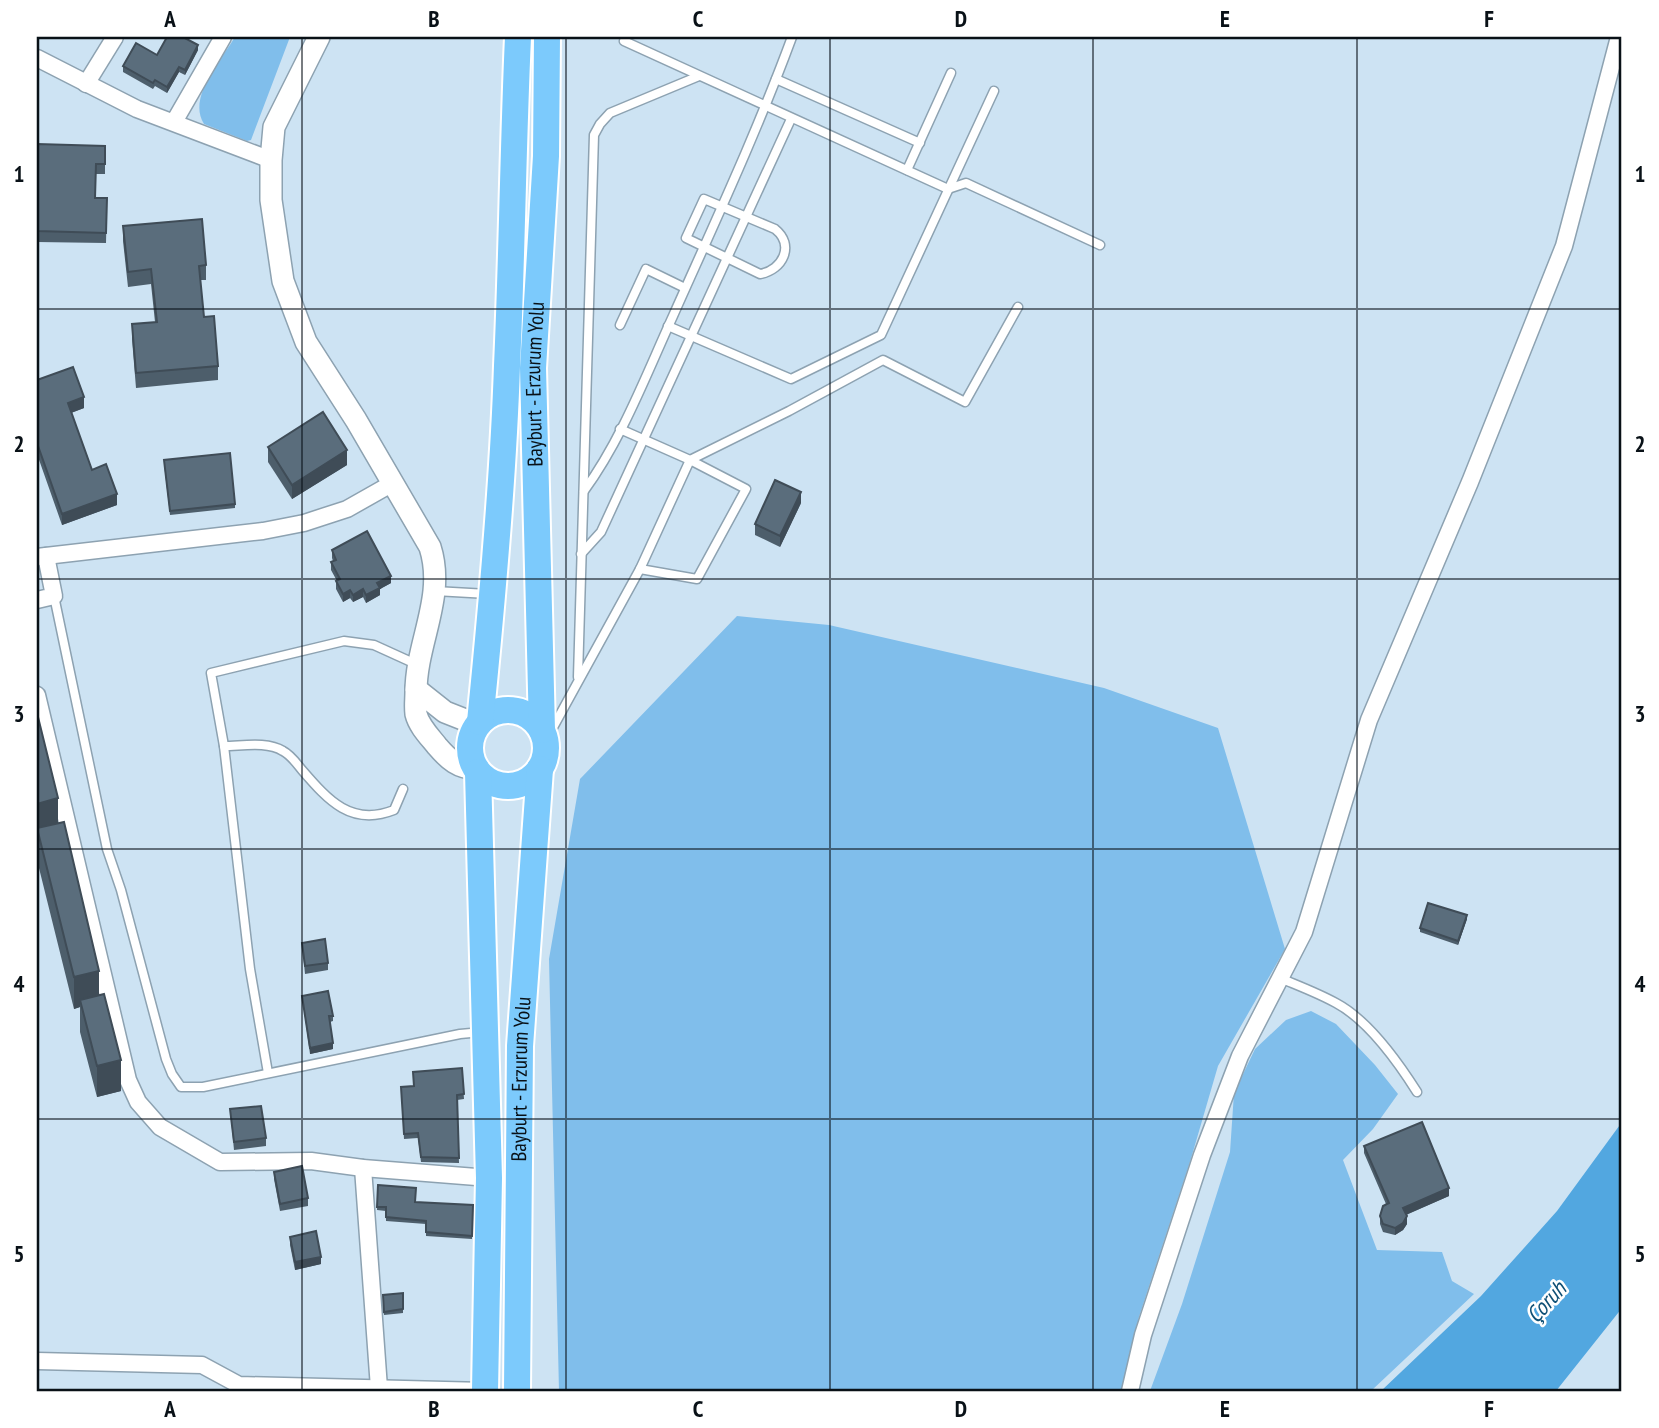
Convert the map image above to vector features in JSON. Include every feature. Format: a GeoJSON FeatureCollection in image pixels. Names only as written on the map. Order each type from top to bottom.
{"type":"FeatureCollection","features":[{"type":"Feature","properties":{"kind":"highway","name":"Bayburt - Erzurum Yolu"},"geometry":{"type":"LineString","coordinates":[[485,1391],[489,1178],[478,771],[470,752],[470,741],[479,723],[508,368],[517,37]]}},
{"type":"Feature","properties":{"kind":"highway","name":"Bayburt - Erzurum Yolu"},"geometry":{"type":"LineString","coordinates":[[517,1391],[520,1046],[540,769],[547,750],[544,735],[533,368],[546,156],[547,37]]}},
{"type":"Feature","properties":{"kind":"highway"},"geometry":{"type":"LineString","coordinates":[[479,723],[498,711],[518,710],[536,721],[544,735]]}},
{"type":"Feature","properties":{"kind":"highway"},"geometry":{"type":"LineString","coordinates":[[478,771],[495,784],[515,786],[534,777],[540,769]]}},
{"type":"Feature","properties":{"kind":"street"},"geometry":{"type":"LineString","coordinates":[[86,84],[115,37]]}},
{"type":"Feature","properties":{"kind":"street"},"geometry":{"type":"LineString","coordinates":[[174,122],[223,37]]}},
{"type":"Feature","properties":{"kind":"street"},"geometry":{"type":"LineString","coordinates":[[319,37],[274,127],[271,200],[283,281],[306,342],[430,547],[436,565],[435,591],[418,665],[416,713],[426,733],[453,763],[478,771]]}},
{"type":"Feature","properties":{"kind":"street"},"geometry":{"type":"LineString","coordinates":[[1130,1391],[1143,1335],[1202,1156],[1240,1056],[1304,932],[1369,720],[1470,482],[1564,246],[1619,37]]}},
{"type":"Feature","properties":{"kind":"street"},"geometry":{"type":"LineString","coordinates":[[37,58],[137,109],[271,160]]}},
{"type":"Feature","properties":{"kind":"street"},"geometry":{"type":"LineString","coordinates":[[37,600],[54,596],[41,557],[263,531],[304,523],[347,509],[393,483]]}},
{"type":"Feature","properties":{"kind":"street"},"geometry":{"type":"LineString","coordinates":[[416,689],[445,712],[479,723]]}},
{"type":"Feature","properties":{"kind":"street"},"geometry":{"type":"LineString","coordinates":[[37,695],[128,1080],[138,1102],[160,1127],[220,1162],[312,1161],[489,1178]]}},
{"type":"Feature","properties":{"kind":"street"},"geometry":{"type":"LineString","coordinates":[[363,1168],[379,1388]]}},
{"type":"Feature","properties":{"kind":"street"},"geometry":{"type":"LineString","coordinates":[[37,1361],[202,1365],[239,1385],[485,1391]]}},
{"type":"Feature","properties":{"kind":"lane"},"geometry":{"type":"LineString","coordinates":[[583,493],[605,462],[668,326],[766,107],[792,37]]}},
{"type":"Feature","properties":{"kind":"lane"},"geometry":{"type":"LineString","coordinates":[[624,41],[948,188],[966,184],[1100,245]]}},
{"type":"Feature","properties":{"kind":"lane"},"geometry":{"type":"LineString","coordinates":[[907,170],[951,73]]}},
{"type":"Feature","properties":{"kind":"lane"},"geometry":{"type":"LineString","coordinates":[[578,681],[594,135],[610,113],[699,76]]}},
{"type":"Feature","properties":{"kind":"lane"},"geometry":{"type":"LineString","coordinates":[[776,79],[920,143]]}},
{"type":"Feature","properties":{"kind":"lane"},"geometry":{"type":"LineString","coordinates":[[668,326],[792,379],[881,335],[994,91]]}},
{"type":"Feature","properties":{"kind":"lane"},"geometry":{"type":"LineString","coordinates":[[581,554],[601,532],[791,119]]}},
{"type":"Feature","properties":{"kind":"lane"},"geometry":{"type":"LineString","coordinates":[[704,199],[746,215],[782,234],[784,258],[776,268],[760,274],[686,238],[704,199]]}},
{"type":"Feature","properties":{"kind":"lane"},"geometry":{"type":"LineString","coordinates":[[620,325],[646,269],[685,288]]}},
{"type":"Feature","properties":{"kind":"lane"},"geometry":{"type":"LineString","coordinates":[[544,735],[578,681],[640,569],[690,460],[883,360],[965,402],[1018,307]]}},
{"type":"Feature","properties":{"kind":"lane"},"geometry":{"type":"LineString","coordinates":[[620,429],[690,460],[746,489],[697,579],[640,569]]}},
{"type":"Feature","properties":{"kind":"lane"},"geometry":{"type":"LineString","coordinates":[[435,591],[491,594]]}},
{"type":"Feature","properties":{"kind":"lane"},"geometry":{"type":"LineString","coordinates":[[54,596],[107,849],[172,1074],[181,1087],[203,1087],[460,1034],[485,1032]]}},
{"type":"Feature","properties":{"kind":"lane"},"geometry":{"type":"LineString","coordinates":[[268,1073],[250,969],[224,746],[211,673],[344,641],[374,645],[418,665]]}},
{"type":"Feature","properties":{"kind":"lane"},"geometry":{"type":"LineString","coordinates":[[224,746],[271,746],[285,751],[335,805],[346,811],[381,815],[394,810],[403,789]]}},
{"type":"Feature","properties":{"kind":"lane"},"geometry":{"type":"LineString","coordinates":[[1280,978],[1338,1004],[1390,1053],[1417,1092]]}},
{"type":"Feature","properties":{"kind":"shaded area"},"geometry":{"type":"Polygon","coordinates":[[[235,37],[290,37],[251,140],[247,141],[204,124],[200,114],[200,103],[208,79],[235,37]]]}},
{"type":"Feature","properties":{"kind":"shaded area"},"geometry":{"type":"Polygon","coordinates":[[[737,616],[829,625],[1104,688],[1218,728],[1285,949],[1218,1066],[1190,1162],[1139,1317],[1121,1391],[559,1391],[549,959],[580,779],[737,616]]]}},
{"type":"Feature","properties":{"kind":"shaded area"},"geometry":{"type":"Polygon","coordinates":[[[1311,1011],[1336,1024],[1398,1094],[1373,1129],[1343,1160],[1377,1250],[1442,1252],[1452,1281],[1474,1294],[1371,1391],[1150,1391],[1182,1304],[1230,1152],[1234,1093],[1255,1049],[1286,1020],[1311,1011]]]}},
{"type":"Feature","properties":{"kind":"water","name":"Çoruh"},"geometry":{"type":"Polygon","coordinates":[[[1622,1122],[1622,1308],[1556,1391],[1381,1391],[1481,1296],[1557,1211],[1622,1122]]]}},
{"type":"Feature","properties":{"kind":"building"},"geometry":{"type":"Polygon","coordinates":[[[167,37],[183,37],[198,45],[185,70],[179,67],[167,87],[155,80],[153,83],[123,66],[136,43],[157,55],[167,37]]]}},
{"type":"Feature","properties":{"kind":"building"},"geometry":{"type":"Polygon","coordinates":[[[37,144],[105,146],[105,164],[96,164],[95,198],[107,198],[106,233],[37,231],[37,144]]]}},
{"type":"Feature","properties":{"kind":"building"},"geometry":{"type":"Polygon","coordinates":[[[202,219],[206,265],[199,266],[204,317],[214,316],[218,366],[136,373],[132,324],[157,322],[151,269],[128,272],[123,226],[202,219]]]}},
{"type":"Feature","properties":{"kind":"building"},"geometry":{"type":"Polygon","coordinates":[[[73,367],[84,397],[68,403],[92,470],[106,464],[117,494],[62,514],[37,443],[37,380],[73,367]]]}},
{"type":"Feature","properties":{"kind":"building"},"geometry":{"type":"Polygon","coordinates":[[[323,412],[347,450],[292,485],[268,447],[323,412]]]}},
{"type":"Feature","properties":{"kind":"building"},"geometry":{"type":"Polygon","coordinates":[[[230,453],[235,504],[170,511],[164,460],[230,453]]]}},
{"type":"Feature","properties":{"kind":"building"},"geometry":{"type":"Polygon","coordinates":[[[775,480],[801,492],[780,536],[755,524],[775,480]]]}},
{"type":"Feature","properties":{"kind":"building"},"geometry":{"type":"Polygon","coordinates":[[[367,531],[391,576],[377,583],[380,588],[366,595],[363,589],[353,595],[350,590],[343,594],[336,581],[340,579],[331,562],[336,560],[332,550],[367,531]]]}},
{"type":"Feature","properties":{"kind":"building"},"geometry":{"type":"Polygon","coordinates":[[[37,713],[58,798],[37,804],[37,713]]]}},
{"type":"Feature","properties":{"kind":"building"},"geometry":{"type":"Polygon","coordinates":[[[64,822],[99,971],[74,977],[37,828],[64,822]]]}},
{"type":"Feature","properties":{"kind":"building"},"geometry":{"type":"Polygon","coordinates":[[[1428,903],[1467,915],[1458,941],[1420,928],[1428,903]]]}},
{"type":"Feature","properties":{"kind":"building"},"geometry":{"type":"Polygon","coordinates":[[[325,939],[328,963],[305,966],[302,943],[325,939]]]}},
{"type":"Feature","properties":{"kind":"building"},"geometry":{"type":"Polygon","coordinates":[[[328,991],[333,1016],[329,1016],[333,1043],[310,1048],[302,996],[328,991]]]}},
{"type":"Feature","properties":{"kind":"building"},"geometry":{"type":"Polygon","coordinates":[[[104,994],[121,1060],[97,1066],[80,1000],[104,994]]]}},
{"type":"Feature","properties":{"kind":"building"},"geometry":{"type":"Polygon","coordinates":[[[462,1068],[464,1094],[457,1095],[459,1158],[421,1157],[418,1133],[404,1134],[401,1087],[414,1086],[413,1072],[462,1068]]]}},
{"type":"Feature","properties":{"kind":"building"},"geometry":{"type":"Polygon","coordinates":[[[261,1106],[266,1138],[234,1142],[230,1109],[261,1106]]]}},
{"type":"Feature","properties":{"kind":"building"},"geometry":{"type":"Polygon","coordinates":[[[1422,1122],[1449,1188],[1403,1208],[1407,1216],[1403,1223],[1395,1228],[1383,1224],[1380,1216],[1383,1206],[1389,1203],[1364,1146],[1422,1122]]]}},
{"type":"Feature","properties":{"kind":"building"},"geometry":{"type":"Polygon","coordinates":[[[302,1166],[308,1198],[280,1204],[274,1172],[302,1166]]]}},
{"type":"Feature","properties":{"kind":"building"},"geometry":{"type":"Polygon","coordinates":[[[378,1185],[416,1188],[415,1202],[473,1205],[472,1236],[426,1232],[426,1221],[386,1217],[386,1207],[377,1207],[378,1185]]]}},
{"type":"Feature","properties":{"kind":"building"},"geometry":{"type":"Polygon","coordinates":[[[316,1231],[321,1257],[295,1262],[290,1237],[316,1231]]]}},
{"type":"Feature","properties":{"kind":"building"},"geometry":{"type":"Polygon","coordinates":[[[403,1293],[403,1309],[384,1312],[383,1295],[403,1293]]]}}]}
